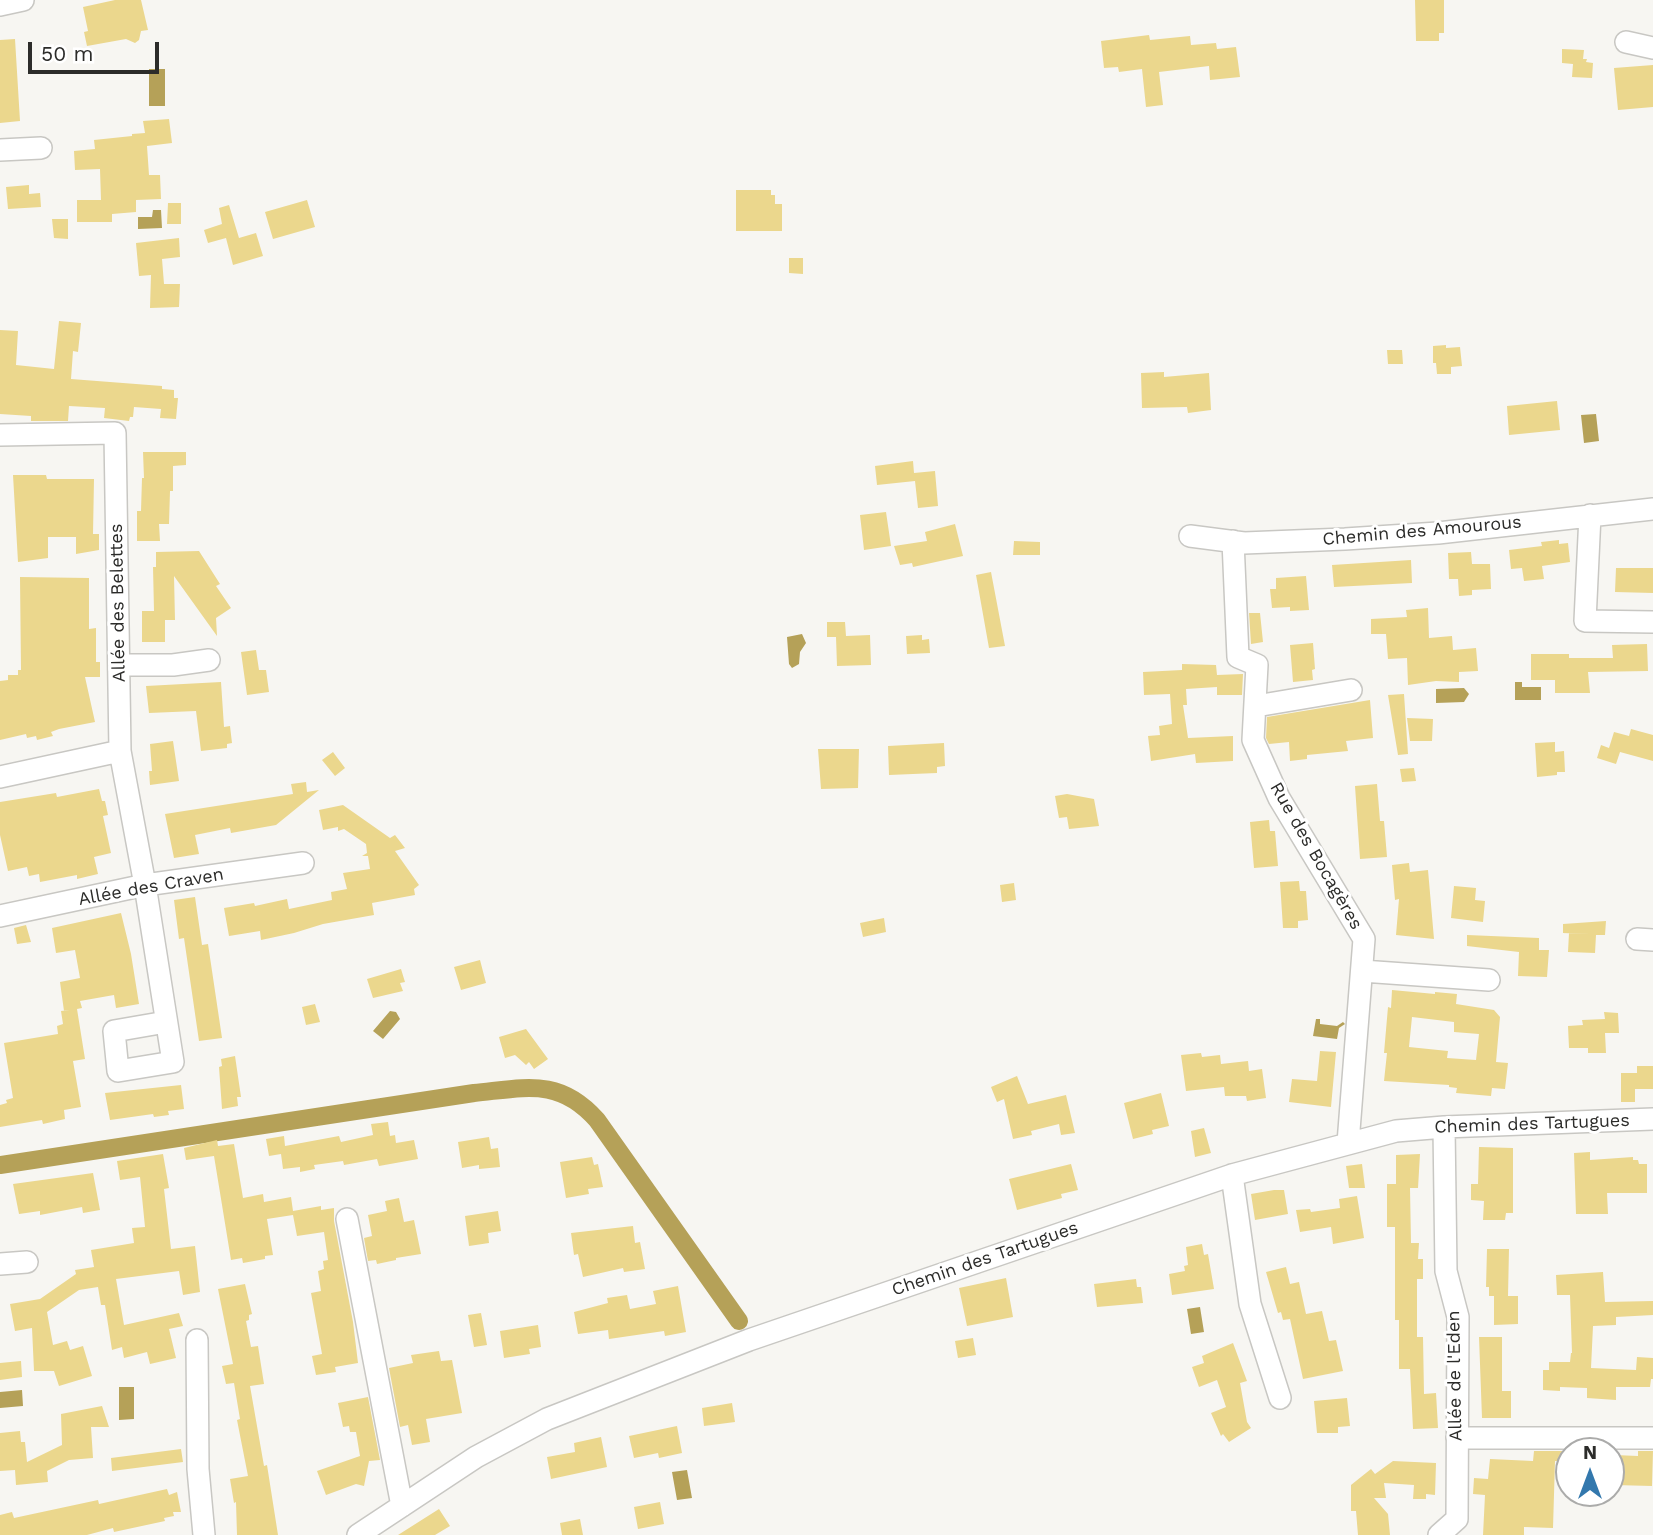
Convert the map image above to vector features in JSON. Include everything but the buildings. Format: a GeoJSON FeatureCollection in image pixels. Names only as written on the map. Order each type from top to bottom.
{"type":"FeatureCollection","features":[{"type":"Feature","properties":{"kind":"street"},"geometry":{"type":"LineString","coordinates":[[0,5],[23,0]]}},
{"type":"Feature","properties":{"kind":"street"},"geometry":{"type":"LineString","coordinates":[[1626,42],[1653,48]]}},
{"type":"Feature","properties":{"kind":"street"},"geometry":{"type":"LineString","coordinates":[[0,150],[41,148]]}},
{"type":"Feature","properties":{"kind":"street","name":"Allée des Belettes"},"geometry":{"type":"LineString","coordinates":[[0,435],[115,433],[120,751],[145,885],[166,1021]]}},
{"type":"Feature","properties":{"kind":"street","name":"Chemin des Amourous"},"geometry":{"type":"LineString","coordinates":[[1190,536],[1233,541],[1320,540],[1438,533],[1653,509]]}},
{"type":"Feature","properties":{"kind":"street"},"geometry":{"type":"LineString","coordinates":[[1590,515],[1585,621],[1653,622]]}},
{"type":"Feature","properties":{"kind":"street","name":"Rue des Bocagères"},"geometry":{"type":"LineString","coordinates":[[1233,541],[1238,657],[1257,665],[1253,740],[1279,798],[1364,939],[1348,1143]]}},
{"type":"Feature","properties":{"kind":"street"},"geometry":{"type":"LineString","coordinates":[[119,665],[173,665],[209,660]]}},
{"type":"Feature","properties":{"kind":"street"},"geometry":{"type":"LineString","coordinates":[[1256,706],[1351,691]]}},
{"type":"Feature","properties":{"kind":"street"},"geometry":{"type":"LineString","coordinates":[[0,777],[120,751]]}},
{"type":"Feature","properties":{"kind":"street","name":"Allée des Craven"},"geometry":{"type":"LineString","coordinates":[[0,916],[145,885],[303,863]]}},
{"type":"Feature","properties":{"kind":"street"},"geometry":{"type":"LineString","coordinates":[[1362,971],[1489,980]]}},
{"type":"Feature","properties":{"kind":"street","name":"Chemin des Tartugues"},"geometry":{"type":"LineString","coordinates":[[358,1535],[476,1457],[547,1419],[749,1340],[1232,1175],[1396,1131],[1653,1119]]}},
{"type":"Feature","properties":{"kind":"street","name":"Allée de l'Eden"},"geometry":{"type":"LineString","coordinates":[[1439,1535],[1457,1519],[1458,1317],[1446,1270],[1444,1127]]}},
{"type":"Feature","properties":{"kind":"street"},"geometry":{"type":"LineString","coordinates":[[1232,1175],[1250,1304],[1280,1398]]}},
{"type":"Feature","properties":{"kind":"street"},"geometry":{"type":"LineString","coordinates":[[347,1219],[402,1506]]}},
{"type":"Feature","properties":{"kind":"street"},"geometry":{"type":"LineString","coordinates":[[0,1264],[27,1262]]}},
{"type":"Feature","properties":{"kind":"street"},"geometry":{"type":"LineString","coordinates":[[197,1340],[198,1469],[204,1535]]}},
{"type":"Feature","properties":{"kind":"street"},"geometry":{"type":"LineString","coordinates":[[1457,1437],[1653,1438]]}},
{"type":"Feature","properties":{"kind":"shaded area"},"geometry":{"type":"Polygon","coordinates":[[[149,69],[165,69],[165,106],[149,106],[149,69]]]}},
{"type":"Feature","properties":{"kind":"shaded area"},"geometry":{"type":"Polygon","coordinates":[[[153,210],[161,210],[162,228],[138,229],[138,217],[152,217],[153,210]]]}},
{"type":"Feature","properties":{"kind":"shaded area"},"geometry":{"type":"Polygon","coordinates":[[[1596,414],[1599,441],[1584,443],[1581,415],[1596,414]]]}},
{"type":"Feature","properties":{"kind":"shaded area"},"geometry":{"type":"Polygon","coordinates":[[[802,634],[806,643],[800,652],[799,664],[792,668],[789,664],[787,637],[802,634]]]}},
{"type":"Feature","properties":{"kind":"shaded area"},"geometry":{"type":"Polygon","coordinates":[[[1515,682],[1522,682],[1522,687],[1541,687],[1541,700],[1515,700],[1515,682]]]}},
{"type":"Feature","properties":{"kind":"shaded area"},"geometry":{"type":"Polygon","coordinates":[[[1464,688],[1469,694],[1464,702],[1436,703],[1436,689],[1464,688]]]}},
{"type":"Feature","properties":{"kind":"shaded area"},"geometry":{"type":"Polygon","coordinates":[[[390,1011],[396,1012],[400,1019],[383,1039],[373,1031],[390,1011]]]}},
{"type":"Feature","properties":{"kind":"shaded area"},"geometry":{"type":"Polygon","coordinates":[[[1316,1019],[1320,1019],[1320,1024],[1345,1024],[1339,1028],[1337,1039],[1313,1036],[1316,1019]]]}},
{"type":"Feature","properties":{"kind":"shaded area"},"geometry":{"type":"Polygon","coordinates":[[[1200,1307],[1204,1332],[1191,1334],[1187,1309],[1200,1307]]]}},
{"type":"Feature","properties":{"kind":"shaded area"},"geometry":{"type":"Polygon","coordinates":[[[119,1387],[134,1387],[134,1419],[119,1420],[119,1387]]]}},
{"type":"Feature","properties":{"kind":"shaded area"},"geometry":{"type":"Polygon","coordinates":[[[22,1390],[23,1406],[0,1408],[0,1392],[22,1390]]]}},
{"type":"Feature","properties":{"kind":"shaded area"},"geometry":{"type":"Polygon","coordinates":[[[687,1470],[692,1498],[677,1500],[672,1472],[687,1470]]]}},
{"type":"Feature","properties":{"kind":"waterway"},"geometry":{"type":"LineString","coordinates":[[0,1165],[474,1093],[525,1088],[555,1091],[583,1106],[597,1120],[739,1321]]}}]}
